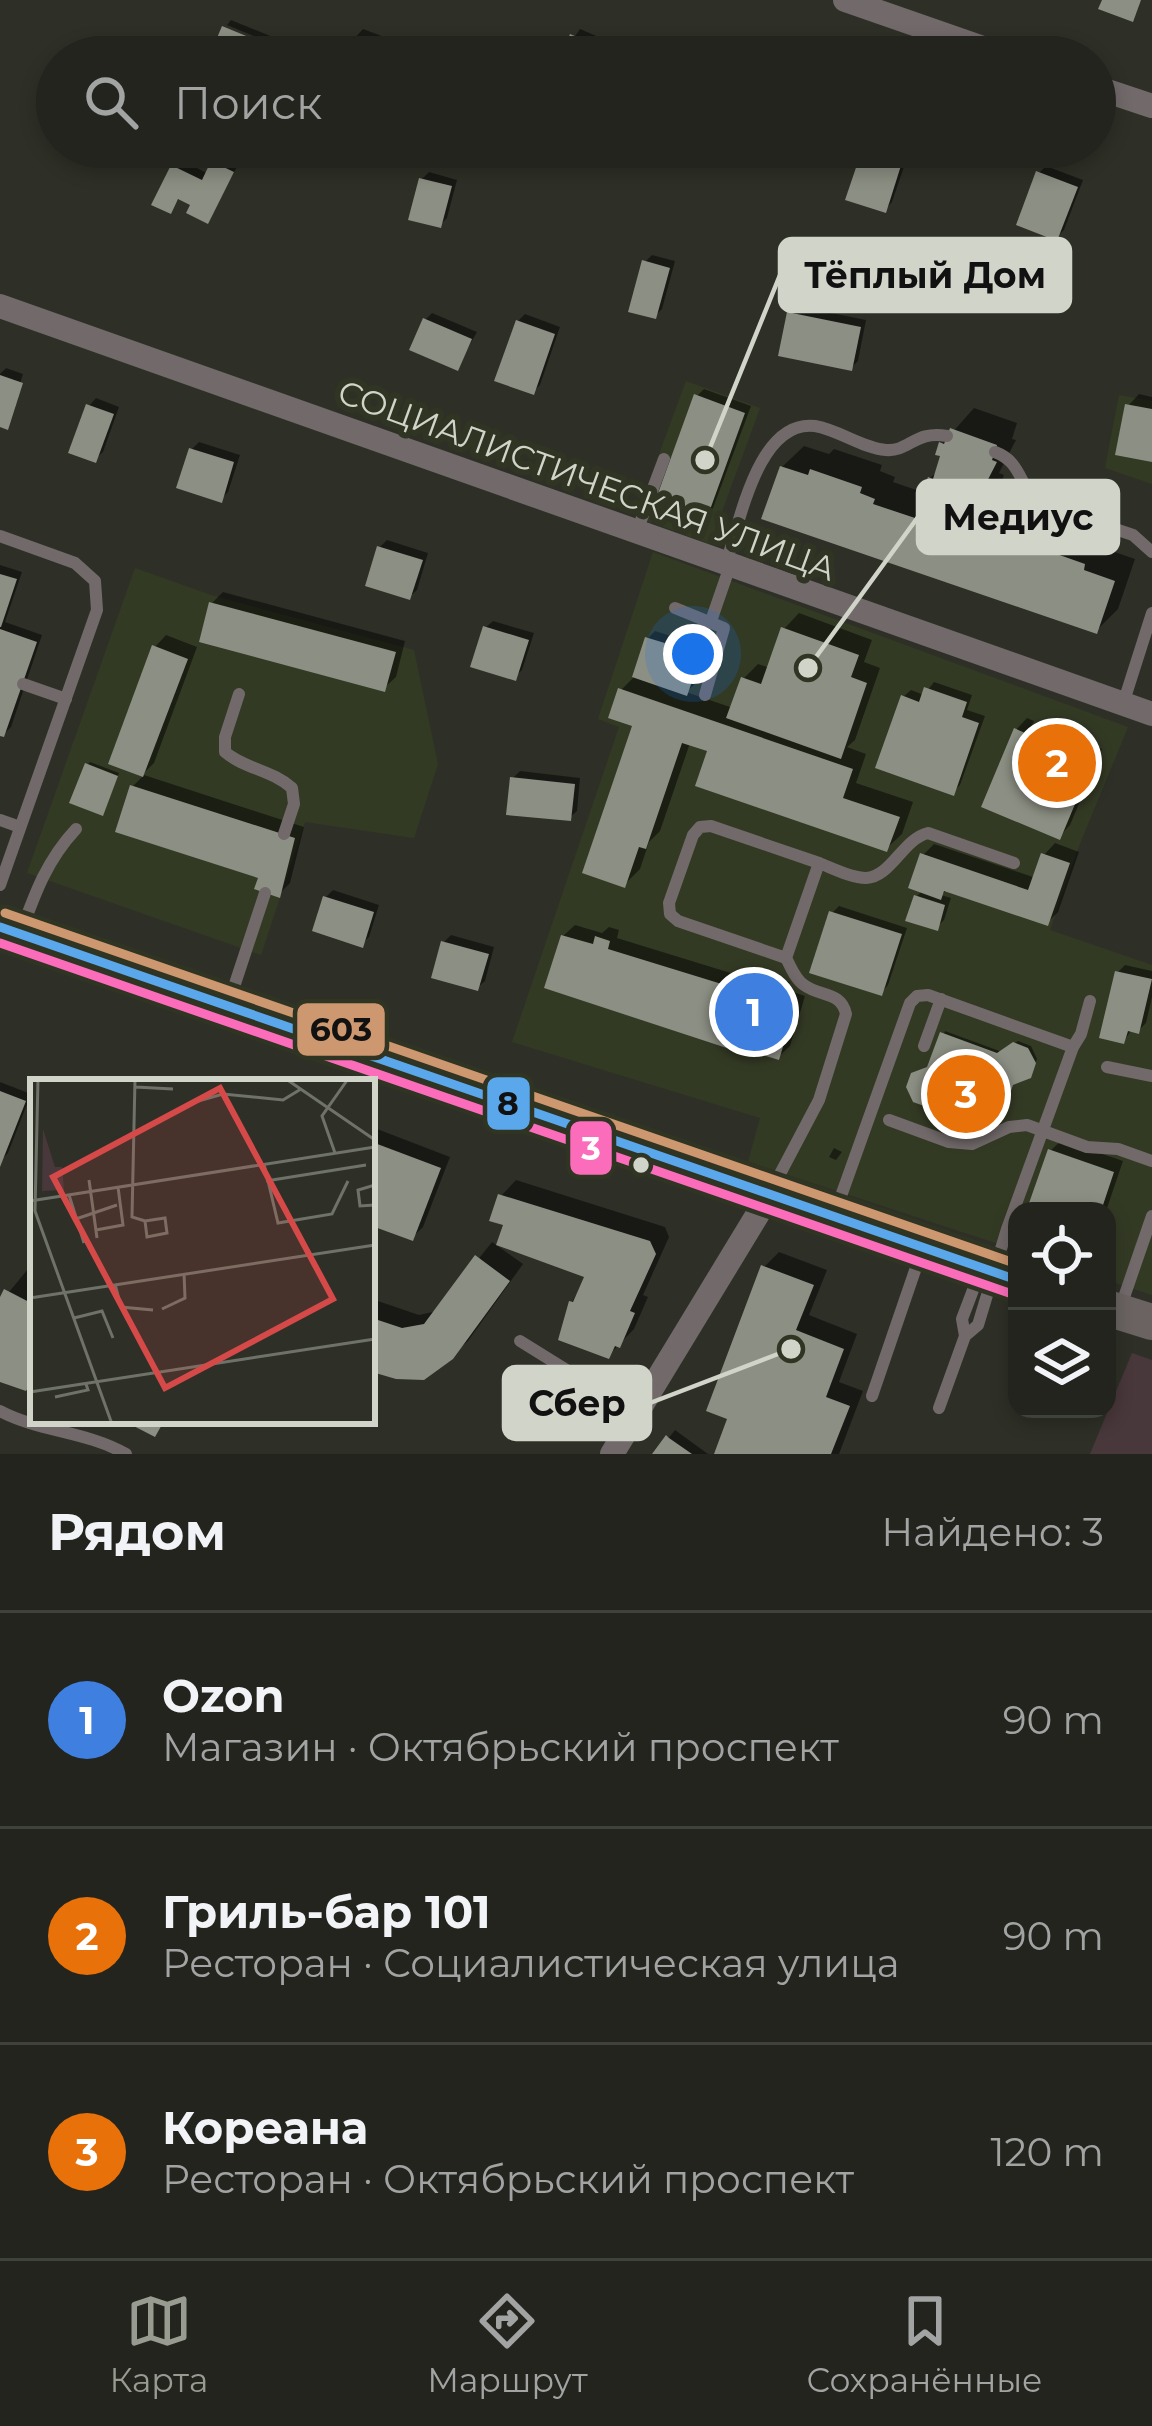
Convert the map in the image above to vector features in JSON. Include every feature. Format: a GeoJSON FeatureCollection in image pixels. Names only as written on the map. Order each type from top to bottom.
{"type":"FeatureCollection","features":[{"type":"Feature","properties":{"kind":"street"},"geometry":{"type":"LineString","coordinates":[[845,0],[949,36]]}},
{"type":"Feature","properties":{"kind":"street"},"geometry":{"type":"LineString","coordinates":[[1116,94],[1152,106]]}},
{"type":"Feature","properties":{"kind":"street","name":"СОЦИАЛИСТИЧЕСКАЯ УЛИЦА"},"geometry":{"type":"LineString","coordinates":[[0,306],[1152,714]]}},
{"type":"Feature","properties":{"kind":"street"},"geometry":{"type":"LineString","coordinates":[[10,930],[998,1274]]}},
{"type":"Feature","properties":{"kind":"street"},"geometry":{"type":"LineString","coordinates":[[612,1454],[770,1194]]}},
{"type":"Feature","properties":{"kind":"lane"},"geometry":{"type":"LineString","coordinates":[[712,621],[761,460],[791,429],[814,426],[884,450],[899,448],[921,435],[947,436]]}},
{"type":"Feature","properties":{"kind":"lane"},"geometry":{"type":"LineString","coordinates":[[995,452],[1018,467],[1038,503],[1132,535],[1152,553]]}},
{"type":"Feature","properties":{"kind":"lane"},"geometry":{"type":"LineString","coordinates":[[637,532],[664,459]]}},
{"type":"Feature","properties":{"kind":"lane"},"geometry":{"type":"LineString","coordinates":[[0,536],[75,562],[95,581],[97,610],[0,885]]}},
{"type":"Feature","properties":{"kind":"lane"},"geometry":{"type":"LineString","coordinates":[[675,608],[724,628],[705,695]]}},
{"type":"Feature","properties":{"kind":"lane"},"geometry":{"type":"LineString","coordinates":[[1122,705],[1152,613]]}},
{"type":"Feature","properties":{"kind":"lane"},"geometry":{"type":"LineString","coordinates":[[23,684],[66,699]]}},
{"type":"Feature","properties":{"kind":"lane"},"geometry":{"type":"LineString","coordinates":[[239,694],[225,752],[238,762],[279,776],[292,788],[293,804],[284,835]]}},
{"type":"Feature","properties":{"kind":"lane"},"geometry":{"type":"LineString","coordinates":[[0,820],[20,827]]}},
{"type":"Feature","properties":{"kind":"lane"},"geometry":{"type":"LineString","coordinates":[[770,1194],[819,1100],[846,1014],[844,1004],[807,988],[786,958],[678,921],[670,914],[669,902],[693,835],[700,827],[711,826],[864,878],[878,875],[917,836],[928,833],[1014,862]]}},
{"type":"Feature","properties":{"kind":"lane"},"geometry":{"type":"LineString","coordinates":[[10,930],[55,851],[76,829]]}},
{"type":"Feature","properties":{"kind":"lane"},"geometry":{"type":"LineString","coordinates":[[786,958],[819,863]]}},
{"type":"Feature","properties":{"kind":"lane"},"geometry":{"type":"LineString","coordinates":[[228,1006],[265,892]]}},
{"type":"Feature","properties":{"kind":"lane"},"geometry":{"type":"LineString","coordinates":[[833,1217],[910,1003],[917,996],[941,999],[1073,1047]]}},
{"type":"Feature","properties":{"kind":"lane"},"geometry":{"type":"LineString","coordinates":[[924,1046],[941,999]]}},
{"type":"Feature","properties":{"kind":"lane"},"geometry":{"type":"LineString","coordinates":[[938,1408],[965,1336],[962,1319],[998,1274],[1007,1229],[1073,1047],[1082,1034],[1090,1000]]}},
{"type":"Feature","properties":{"kind":"lane"},"geometry":{"type":"LineString","coordinates":[[1107,1067],[1152,1076]]}},
{"type":"Feature","properties":{"kind":"lane"},"geometry":{"type":"LineString","coordinates":[[889,1120],[950,1142],[972,1144],[1009,1127],[1027,1125],[1087,1147],[1118,1149],[1152,1161]]}},
{"type":"Feature","properties":{"kind":"lane"},"geometry":{"type":"LineString","coordinates":[[1126,1314],[1152,1216]]}},
{"type":"Feature","properties":{"kind":"lane"},"geometry":{"type":"LineString","coordinates":[[872,1396],[923,1248]]}},
{"type":"Feature","properties":{"kind":"lane"},"geometry":{"type":"LineString","coordinates":[[520,1341],[637,1413]]}},
{"type":"Feature","properties":{"kind":"lane"},"geometry":{"type":"LineString","coordinates":[[0,1411],[30,1423]]}},
{"type":"Feature","properties":{"kind":"lane"},"geometry":{"type":"LineString","coordinates":[[34,1424],[71,1431],[126,1454]]}},
{"type":"Feature","properties":{"kind":"shaded area"},"geometry":{"type":"Polygon","coordinates":[[[686,381],[760,408],[710,544],[636,517],[686,381]]]}},
{"type":"Feature","properties":{"kind":"shaded area"},"geometry":{"type":"Polygon","coordinates":[[[1119,395],[1152,401],[1152,484],[1105,468],[1119,395]]]}},
{"type":"Feature","properties":{"kind":"shaded area"},"geometry":{"type":"Polygon","coordinates":[[[653,552],[1128,727],[1050,930],[1152,965],[1152,1295],[1116,1283],[1116,1202],[1008,1202],[1008,1247],[748,1162],[760,1118],[512,1042],[619,727],[598,719],[653,552]]]}},
{"type":"Feature","properties":{"kind":"shaded area"},"geometry":{"type":"Polygon","coordinates":[[[135,568],[211,595],[414,650],[438,764],[414,838],[305,822],[261,955],[27,873],[135,568]]]}},
{"type":"Feature","properties":{"kind":"shaded area"},"geometry":{"type":"Polygon","coordinates":[[[1132,1353],[1152,1360],[1152,1454],[1090,1454],[1105,1418],[1116,1418],[1116,1391],[1132,1353]]]}},
{"type":"Feature","properties":{"kind":"building"},"geometry":{"type":"Polygon","coordinates":[[[1102,0],[1141,0],[1133,22],[1098,9],[1102,0]]]}},
{"type":"Feature","properties":{"kind":"building"},"geometry":{"type":"Polygon","coordinates":[[[222,26],[246,36],[218,36],[222,26]]]}},
{"type":"Feature","properties":{"kind":"building"},"geometry":{"type":"Polygon","coordinates":[[[170,168],[202,180],[208,168],[234,172],[208,224],[186,213],[190,205],[178,199],[171,214],[151,205],[170,168]]]}},
{"type":"Feature","properties":{"kind":"building"},"geometry":{"type":"Polygon","coordinates":[[[856,168],[900,168],[886,213],[845,200],[856,168]]]}},
{"type":"Feature","properties":{"kind":"building"},"geometry":{"type":"Polygon","coordinates":[[[1036,171],[1078,187],[1057,241],[1016,225],[1036,171]]]}},
{"type":"Feature","properties":{"kind":"building"},"geometry":{"type":"Polygon","coordinates":[[[419,178],[452,186],[441,228],[408,220],[419,178]]]}},
{"type":"Feature","properties":{"kind":"building"},"geometry":{"type":"Polygon","coordinates":[[[642,260],[670,268],[656,319],[628,312],[642,260]]]}},
{"type":"Feature","properties":{"kind":"building"},"geometry":{"type":"Polygon","coordinates":[[[787,312],[861,327],[852,371],[778,356],[787,312]]]}},
{"type":"Feature","properties":{"kind":"building"},"geometry":{"type":"Polygon","coordinates":[[[423,318],[472,339],[458,371],[409,350],[423,318]]]}},
{"type":"Feature","properties":{"kind":"building"},"geometry":{"type":"Polygon","coordinates":[[[516,320],[555,334],[534,395],[494,381],[516,320]]]}},
{"type":"Feature","properties":{"kind":"building"},"geometry":{"type":"Polygon","coordinates":[[[0,375],[23,383],[8,430],[0,427],[0,375]]]}},
{"type":"Feature","properties":{"kind":"building"},"geometry":{"type":"Polygon","coordinates":[[[694,394],[745,413],[707,518],[680,508],[682,502],[656,499],[694,394]]]}},
{"type":"Feature","properties":{"kind":"building"},"geometry":{"type":"Polygon","coordinates":[[[86,404],[114,414],[96,463],[68,453],[86,404]]]}},
{"type":"Feature","properties":{"kind":"building"},"geometry":{"type":"Polygon","coordinates":[[[1125,404],[1152,409],[1152,462],[1115,455],[1125,404]]]}},
{"type":"Feature","properties":{"kind":"building"},"geometry":{"type":"Polygon","coordinates":[[[950,428],[997,445],[992,460],[997,462],[980,495],[985,496],[981,509],[976,507],[971,522],[965,520],[961,534],[1013,552],[1015,546],[1032,552],[1034,546],[1085,564],[1084,570],[1115,581],[1097,634],[761,519],[780,466],[808,475],[810,469],[862,487],[860,493],[875,499],[873,504],[924,521],[928,490],[923,489],[928,477],[933,479],[939,442],[944,444],[950,428]]]}},
{"type":"Feature","properties":{"kind":"building"},"geometry":{"type":"Polygon","coordinates":[[[189,448],[234,462],[222,503],[176,488],[189,448]]]}},
{"type":"Feature","properties":{"kind":"building"},"geometry":{"type":"Polygon","coordinates":[[[377,546],[423,560],[410,600],[365,586],[377,546]]]}},
{"type":"Feature","properties":{"kind":"building"},"geometry":{"type":"Polygon","coordinates":[[[0,574],[17,579],[1,627],[0,627],[0,574]]]}},
{"type":"Feature","properties":{"kind":"building"},"geometry":{"type":"Polygon","coordinates":[[[209,602],[396,652],[385,692],[199,642],[209,602]]]}},
{"type":"Feature","properties":{"kind":"building"},"geometry":{"type":"Polygon","coordinates":[[[483,626],[529,640],[516,681],[470,667],[483,626]]]}},
{"type":"Feature","properties":{"kind":"building"},"geometry":{"type":"Polygon","coordinates":[[[781,627],[859,655],[851,677],[867,683],[841,759],[726,718],[741,677],[761,684],[781,627]]]}},
{"type":"Feature","properties":{"kind":"building"},"geometry":{"type":"Polygon","coordinates":[[[0,629],[37,642],[4,737],[0,736],[0,629]]]}},
{"type":"Feature","properties":{"kind":"building"},"geometry":{"type":"Polygon","coordinates":[[[645,637],[691,651],[688,660],[698,664],[687,696],[632,677],[645,637]]]}},
{"type":"Feature","properties":{"kind":"building"},"geometry":{"type":"Polygon","coordinates":[[[152,645],[188,659],[143,777],[108,764],[152,645]]]}},
{"type":"Feature","properties":{"kind":"building"},"geometry":{"type":"Polygon","coordinates":[[[924,687],[967,702],[962,717],[979,723],[954,796],[875,768],[901,695],[919,702],[924,687]]]}},
{"type":"Feature","properties":{"kind":"building"},"geometry":{"type":"Polygon","coordinates":[[[618,688],[853,769],[843,798],[900,817],[887,852],[695,786],[707,751],[682,743],[646,849],[639,847],[625,888],[582,873],[632,726],[608,718],[618,688]]]}},
{"type":"Feature","properties":{"kind":"building"},"geometry":{"type":"Polygon","coordinates":[[[1014,728],[1025,733],[1022,739],[1033,743],[1036,737],[1093,761],[1060,840],[981,807],[1014,728]]]}},
{"type":"Feature","properties":{"kind":"building"},"geometry":{"type":"Polygon","coordinates":[[[85,763],[118,776],[103,816],[69,803],[85,763]]]}},
{"type":"Feature","properties":{"kind":"building"},"geometry":{"type":"Polygon","coordinates":[[[510,777],[575,784],[571,821],[506,815],[510,777]]]}},
{"type":"Feature","properties":{"kind":"building"},"geometry":{"type":"Polygon","coordinates":[[[130,785],[295,838],[280,898],[254,889],[258,878],[115,832],[130,785]]]}},
{"type":"Feature","properties":{"kind":"building"},"geometry":{"type":"Polygon","coordinates":[[[920,853],[1028,890],[1041,853],[1070,863],[1048,926],[944,891],[941,900],[908,888],[920,853]]]}},
{"type":"Feature","properties":{"kind":"building"},"geometry":{"type":"Polygon","coordinates":[[[914,895],[945,905],[938,931],[905,921],[914,895]]]}},
{"type":"Feature","properties":{"kind":"building"},"geometry":{"type":"Polygon","coordinates":[[[323,896],[374,912],[363,948],[312,931],[323,896]]]}},
{"type":"Feature","properties":{"kind":"building"},"geometry":{"type":"Polygon","coordinates":[[[829,911],[902,934],[882,996],[809,973],[829,911]]]}},
{"type":"Feature","properties":{"kind":"building"},"geometry":{"type":"Polygon","coordinates":[[[561,935],[593,944],[595,936],[610,941],[608,949],[764,997],[766,989],[780,993],[778,1001],[795,1007],[779,1060],[750,1051],[748,1055],[544,988],[561,935]]]}},
{"type":"Feature","properties":{"kind":"building"},"geometry":{"type":"Polygon","coordinates":[[[441,941],[489,954],[478,991],[431,978],[441,941]]]}},
{"type":"Feature","properties":{"kind":"building"},"geometry":{"type":"Polygon","coordinates":[[[1115,971],[1152,979],[1139,1034],[1128,1031],[1124,1044],[1099,1038],[1115,971]]]}},
{"type":"Feature","properties":{"kind":"building"},"geometry":{"type":"Polygon","coordinates":[[[940,1032],[997,1053],[1013,1042],[1028,1048],[1036,1063],[1031,1078],[1013,1085],[1001,1119],[943,1098],[927,1107],[913,1102],[906,1087],[911,1073],[927,1067],[940,1032]]]}},
{"type":"Feature","properties":{"kind":"building"},"geometry":{"type":"Polygon","coordinates":[[[0,1091],[26,1101],[0,1167],[0,1091]]]}},
{"type":"Feature","properties":{"kind":"building"},"geometry":{"type":"Polygon","coordinates":[[[375,1143],[441,1168],[413,1241],[375,1227],[375,1143]]]}},
{"type":"Feature","properties":{"kind":"building"},"geometry":{"type":"Polygon","coordinates":[[[1048,1149],[1114,1172],[1104,1202],[1029,1202],[1048,1149]]]}},
{"type":"Feature","properties":{"kind":"building"},"geometry":{"type":"Polygon","coordinates":[[[498,1194],[650,1241],[656,1254],[630,1311],[635,1313],[620,1348],[615,1346],[609,1359],[558,1340],[569,1301],[573,1302],[584,1277],[496,1245],[503,1225],[489,1221],[498,1194]]]}},
{"type":"Feature","properties":{"kind":"building"},"geometry":{"type":"Polygon","coordinates":[[[475,1255],[510,1281],[453,1359],[424,1380],[375,1373],[375,1319],[402,1328],[424,1324],[475,1255]]]}},
{"type":"Feature","properties":{"kind":"building"},"geometry":{"type":"Polygon","coordinates":[[[761,1265],[814,1285],[796,1330],[844,1349],[826,1397],[850,1406],[831,1454],[714,1454],[727,1419],[706,1411],[761,1265]]]}},
{"type":"Feature","properties":{"kind":"building"},"geometry":{"type":"Polygon","coordinates":[[[4,1289],[30,1302],[30,1385],[26,1391],[0,1382],[0,1297],[4,1289]]]}},
{"type":"Feature","properties":{"kind":"building"},"geometry":{"type":"Polygon","coordinates":[[[130,1424],[162,1424],[155,1437],[130,1424]]]}},
{"type":"Feature","properties":{"kind":"building"},"geometry":{"type":"Polygon","coordinates":[[[666,1435],[669,1438],[692,1454],[652,1454],[666,1435]]]}},
{"type":"Feature","properties":{"kind":"transit line","name":"603"},"geometry":{"type":"LineString","coordinates":[[5,913],[1008,1261]]}},
{"type":"Feature","properties":{"kind":"transit line","name":"8"},"geometry":{"type":"LineString","coordinates":[[0,927],[1008,1277]]}},
{"type":"Feature","properties":{"kind":"transit line","name":"3"},"geometry":{"type":"LineString","coordinates":[[0,943],[1008,1293]]}},
{"type":"Feature","properties":{"kind":"place","name":"Тёплый Дом"},"geometry":{"type":"Point","coordinates":[705,460]}},
{"type":"Feature","properties":{"kind":"place","name":"Медиус"},"geometry":{"type":"Point","coordinates":[808,668]}},
{"type":"Feature","properties":{"kind":"place","name":"Гриль-бар 101"},"geometry":{"type":"Point","coordinates":[1057,763]}},
{"type":"Feature","properties":{"kind":"place","name":"Ozon"},"geometry":{"type":"Point","coordinates":[754,1012]}},
{"type":"Feature","properties":{"kind":"place","name":"Кореана"},"geometry":{"type":"Point","coordinates":[966,1094]}},
{"type":"Feature","properties":{"kind":"place","name":"Сбер"},"geometry":{"type":"Point","coordinates":[791,1349]}}]}
